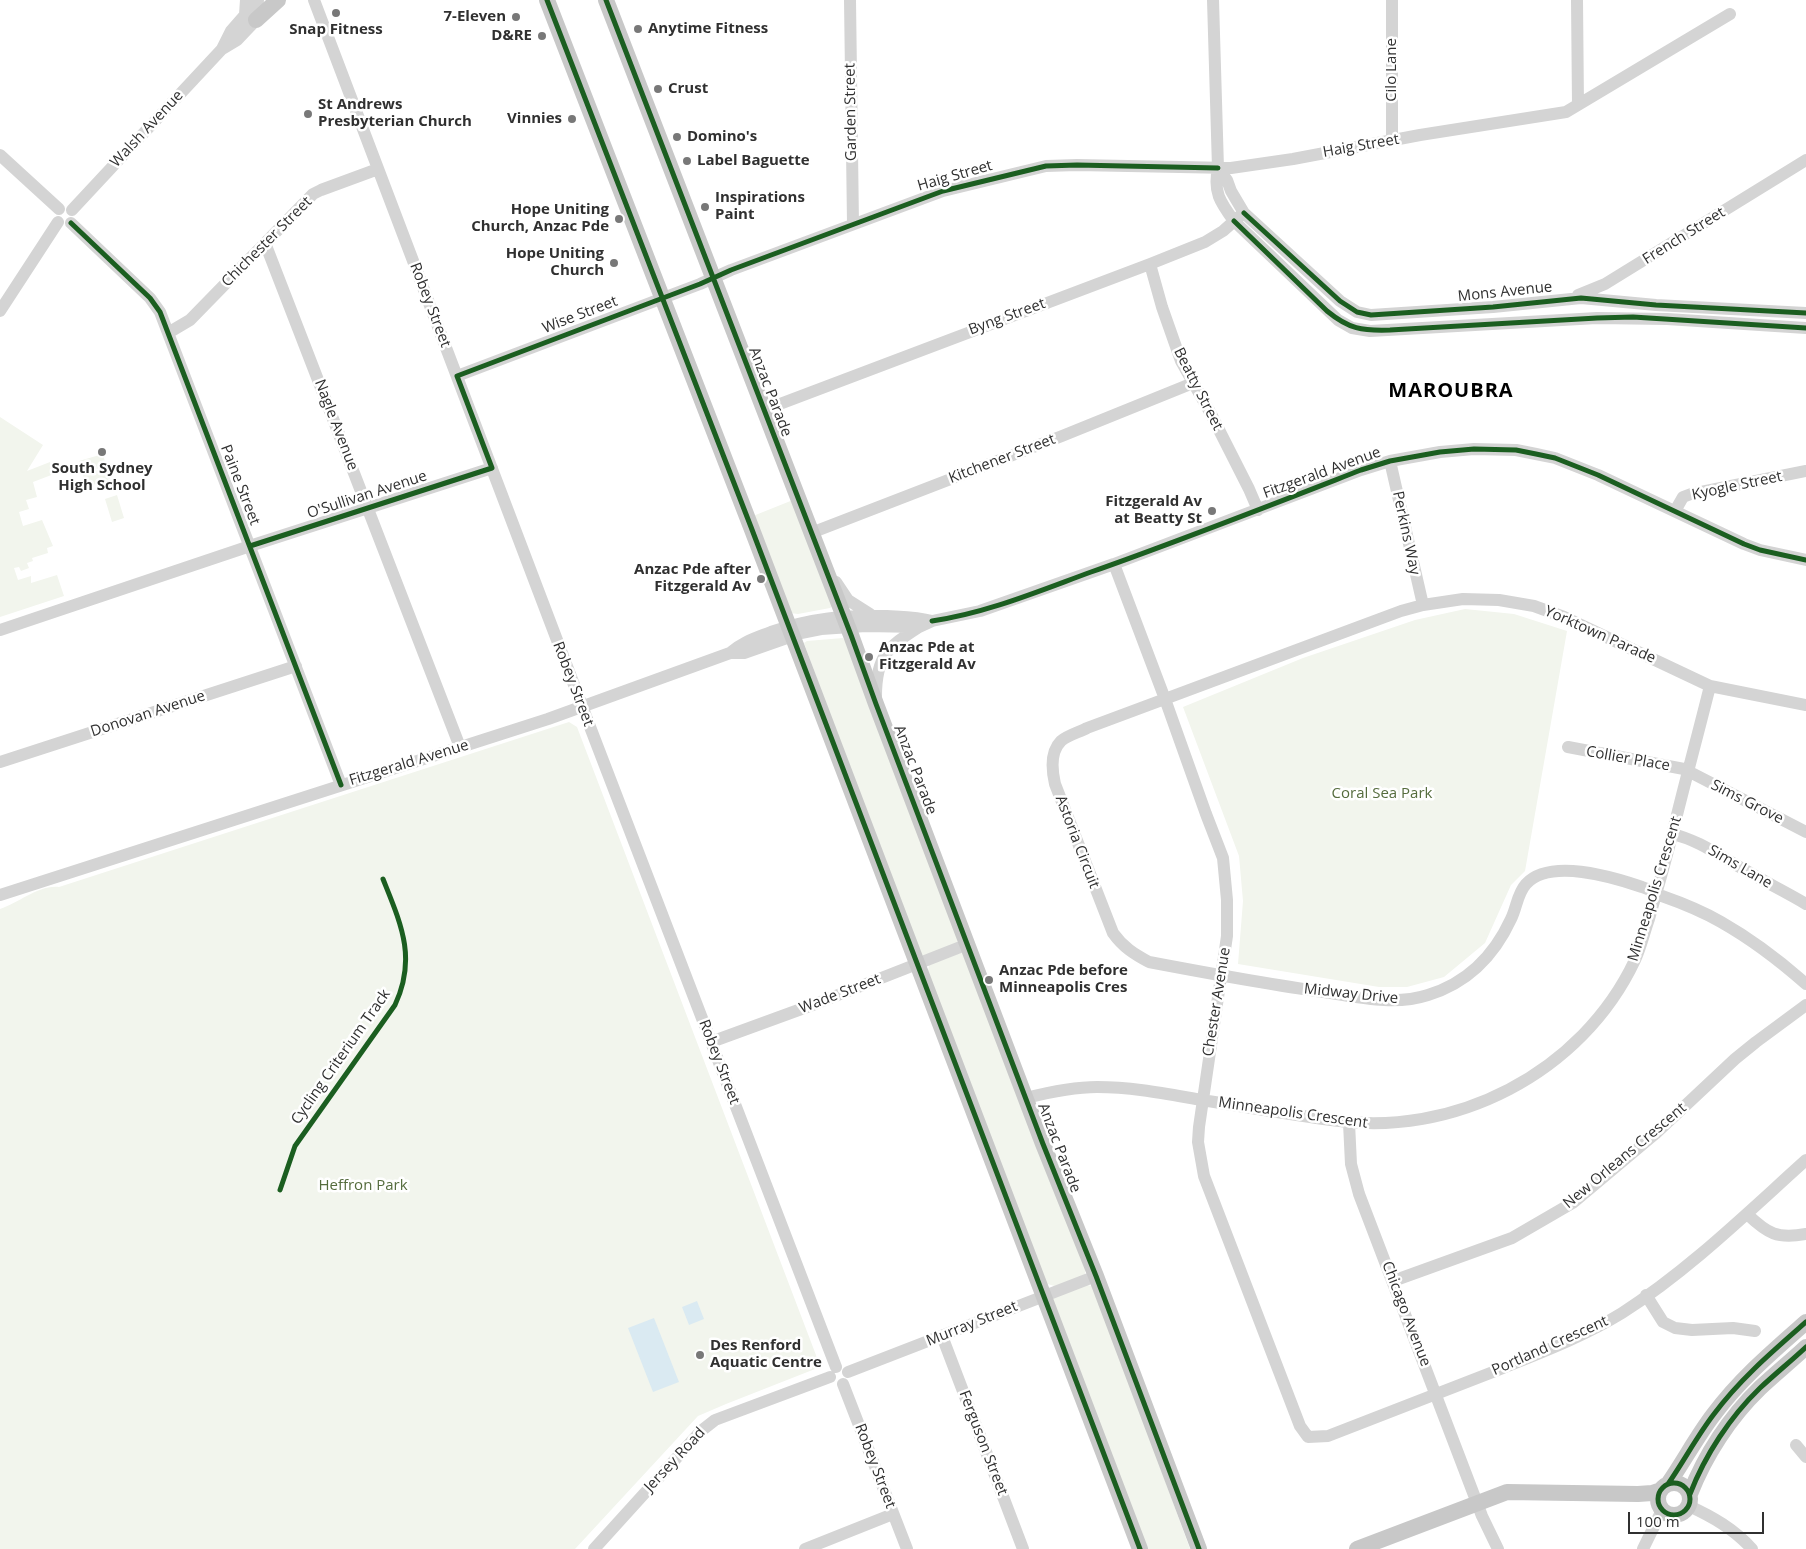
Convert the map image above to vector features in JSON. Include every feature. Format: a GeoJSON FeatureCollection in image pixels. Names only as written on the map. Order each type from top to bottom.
{"type":"FeatureCollection","features":[{"type":"Feature","properties":{"kind":"main road"},"geometry":{"type":"LineString","coordinates":[[256,20],[278,0]]}},
{"type":"Feature","properties":{"kind":"main road"},"geometry":{"type":"LineString","coordinates":[[547,0],[1140,1549]]}},
{"type":"Feature","properties":{"kind":"main road","name":"Anzac Parade"},"geometry":{"type":"LineString","coordinates":[[606,0],[846,621],[1199,1549]]}},
{"type":"Feature","properties":{"kind":"main road"},"geometry":{"type":"LineString","coordinates":[[1662,1497],[1695,1440],[1736,1387],[1806,1322]]}},
{"type":"Feature","properties":{"kind":"main road"},"geometry":{"type":"LineString","coordinates":[[1358,1549],[1498,1494],[1513,1492],[1652,1493],[1662,1497],[1671,1515],[1682,1514],[1704,1462],[1740,1410],[1759,1389],[1806,1347]]}},
{"type":"Feature","properties":{"kind":"main road"},"geometry":{"type":"LineString","coordinates":[[1662,1497],[1681,1484],[1689,1500]]}},
{"type":"Feature","properties":{"kind":"street","name":"Walsh Avenue"},"geometry":{"type":"LineString","coordinates":[[222,49],[231,31],[245,15],[246,0]]}},
{"type":"Feature","properties":{"kind":"street"},"geometry":{"type":"LineString","coordinates":[[256,20],[258,0]]}},
{"type":"Feature","properties":{"kind":"street","name":"Robey Street"},"geometry":{"type":"LineString","coordinates":[[314,0],[537,591],[907,1549]]}},
{"type":"Feature","properties":{"kind":"street","name":"Garden Street"},"geometry":{"type":"LineString","coordinates":[[850,0],[853,224]]}},
{"type":"Feature","properties":{"kind":"street","name":"Mons Avenue"},"geometry":{"type":"LineString","coordinates":[[1213,0],[1218,168],[1215,183],[1224,208],[1239,217],[1340,301],[1357,312],[1371,315],[1389,314],[1493,308],[1556,300],[1590,299],[1656,305],[1806,313]]}},
{"type":"Feature","properties":{"kind":"street","name":"Cilo Lane"},"geometry":{"type":"LineString","coordinates":[[1392,0],[1392,140]]}},
{"type":"Feature","properties":{"kind":"street"},"geometry":{"type":"LineString","coordinates":[[1577,0],[1578,105]]}},
{"type":"Feature","properties":{"kind":"street","name":"Haig Street"},"geometry":{"type":"LineString","coordinates":[[712,278],[943,191],[1046,166],[1218,168],[1294,159],[1392,140],[1566,112],[1730,14]]}},
{"type":"Feature","properties":{"kind":"street","name":"Walsh Avenue"},"geometry":{"type":"LineString","coordinates":[[65,209],[222,49],[237,40],[256,20]]}},
{"type":"Feature","properties":{"kind":"street"},"geometry":{"type":"LineString","coordinates":[[0,155],[65,209],[56,215],[64,223],[0,311]]}},
{"type":"Feature","properties":{"kind":"street","name":"French Street"},"geometry":{"type":"LineString","coordinates":[[1556,300],[1587,293],[1605,284],[1806,160]]}},
{"type":"Feature","properties":{"kind":"street","name":"Chichester Street"},"geometry":{"type":"LineString","coordinates":[[168,333],[190,320],[313,194],[378,169]]}},
{"type":"Feature","properties":{"kind":"street","name":"Mons Avenue"},"geometry":{"type":"LineString","coordinates":[[1239,217],[1327,311],[1352,328],[1370,331],[1633,317],[1806,328]]}},
{"type":"Feature","properties":{"kind":"street","name":"Byng Street"},"geometry":{"type":"LineString","coordinates":[[764,410],[1205,242],[1223,231],[1239,217]]}},
{"type":"Feature","properties":{"kind":"street","name":"Paine Street"},"geometry":{"type":"LineString","coordinates":[[64,223],[110,258],[155,303],[250,546],[340,785]]}},
{"type":"Feature","properties":{"kind":"street","name":"Nagle Avenue"},"geometry":{"type":"LineString","coordinates":[[265,243],[460,747]]}},
{"type":"Feature","properties":{"kind":"street","name":"Beatty Street"},"geometry":{"type":"LineString","coordinates":[[1150,264],[1162,307],[1181,361],[1211,414],[1258,510]]}},
{"type":"Feature","properties":{"kind":"street","name":"Wise Street"},"geometry":{"type":"LineString","coordinates":[[457,376],[712,278]]}},
{"type":"Feature","properties":{"kind":"street","name":"Kitchener Street"},"geometry":{"type":"LineString","coordinates":[[813,539],[1193,383]]}},
{"type":"Feature","properties":{"kind":"street","name":"Fitzgerald Avenue"},"geometry":{"type":"LineString","coordinates":[[846,621],[919,627],[932,622],[980,612],[1114,564],[1361,470],[1390,461],[1440,452],[1474,449],[1522,451],[1556,458],[1598,475],[1760,550],[1806,560]]}},
{"type":"Feature","properties":{"kind":"street","name":"Perkins Way"},"geometry":{"type":"LineString","coordinates":[[1390,461],[1422,605]]}},
{"type":"Feature","properties":{"kind":"street","name":"O'Sullivan Avenue"},"geometry":{"type":"LineString","coordinates":[[0,630],[368,507],[492,468]]}},
{"type":"Feature","properties":{"kind":"street","name":"Kyogle Street"},"geometry":{"type":"LineString","coordinates":[[1675,511],[1683,497],[1691,494],[1806,471]]}},
{"type":"Feature","properties":{"kind":"street"},"geometry":{"type":"LineString","coordinates":[[813,539],[844,596],[856,606],[875,616]]}},
{"type":"Feature","properties":{"kind":"street","name":"Chester Avenue"},"geometry":{"type":"LineString","coordinates":[[1114,564],[1223,858],[1227,900],[1227,936],[1202,1100],[1198,1142],[1204,1176],[1297,1419],[1303,1432],[1308,1436]]}},
{"type":"Feature","properties":{"kind":"street","name":"Yorktown Parade"},"geometry":{"type":"LineString","coordinates":[[1165,699],[1401,611],[1445,601],[1481,599],[1517,602],[1564,616],[1710,686],[1806,705]]}},
{"type":"Feature","properties":{"kind":"street","name":"Fitzgerald Avenue"},"geometry":{"type":"LineString","coordinates":[[0,896],[583,707],[730,653],[744,653],[790,631],[806,632],[846,621],[875,616],[920,618],[932,622]]}},
{"type":"Feature","properties":{"kind":"street"},"geometry":{"type":"LineString","coordinates":[[876,704],[876,678],[880,662],[891,648],[919,627]]}},
{"type":"Feature","properties":{"kind":"street","name":"Donovan Avenue"},"geometry":{"type":"LineString","coordinates":[[0,762],[296,666]]}},
{"type":"Feature","properties":{"kind":"street","name":"Minneapolis Crescent"},"geometry":{"type":"LineString","coordinates":[[1026,1098],[1064,1089],[1096,1087],[1134,1088],[1349,1123],[1389,1124],[1426,1120],[1450,1114],[1508,1090],[1545,1068],[1581,1037],[1602,1012],[1622,984],[1638,952],[1656,894],[1710,686]]}},
{"type":"Feature","properties":{"kind":"street","name":"Astoria Circuit"},"geometry":{"type":"LineString","coordinates":[[1165,699],[1088,728],[1062,740],[1055,750],[1052,771],[1055,784],[1108,922],[1120,943],[1133,954],[1149,962],[1222,976]]}},
{"type":"Feature","properties":{"kind":"street","name":"Collier Place"},"geometry":{"type":"LineString","coordinates":[[1568,747],[1688,771]]}},
{"type":"Feature","properties":{"kind":"street","name":"Sims Grove"},"geometry":{"type":"LineString","coordinates":[[1688,771],[1806,832]]}},
{"type":"Feature","properties":{"kind":"street","name":"Sims Lane"},"geometry":{"type":"LineString","coordinates":[[1672,834],[1701,844],[1806,904]]}},
{"type":"Feature","properties":{"kind":"street","name":"Midway Drive"},"geometry":{"type":"LineString","coordinates":[[1222,976],[1388,1001],[1412,999],[1454,985],[1474,971],[1499,942],[1513,916],[1523,888],[1533,878],[1543,873],[1559,871],[1597,875],[1640,886],[1675,900],[1721,922],[1783,964],[1806,984]]}},
{"type":"Feature","properties":{"kind":"street","name":"Wade Street"},"geometry":{"type":"LineString","coordinates":[[711,1042],[815,1004],[968,944]]}},
{"type":"Feature","properties":{"kind":"street","name":"New Orleans Crescent"},"geometry":{"type":"LineString","coordinates":[[1393,1281],[1512,1238],[1574,1202],[1655,1134],[1735,1059],[1806,1005]]}},
{"type":"Feature","properties":{"kind":"street","name":"Chicago Avenue"},"geometry":{"type":"LineString","coordinates":[[1349,1123],[1349,1148],[1355,1181],[1482,1516],[1498,1549]]}},
{"type":"Feature","properties":{"kind":"street","name":"Portland Crescent"},"geometry":{"type":"LineString","coordinates":[[1308,1436],[1328,1436],[1562,1344],[1622,1313],[1668,1280],[1747,1214],[1806,1160]]}},
{"type":"Feature","properties":{"kind":"street"},"geometry":{"type":"LineString","coordinates":[[1747,1214],[1771,1233],[1787,1237],[1806,1234]]}},
{"type":"Feature","properties":{"kind":"street","name":"Murray Street"},"geometry":{"type":"LineString","coordinates":[[839,1375],[1096,1276]]}},
{"type":"Feature","properties":{"kind":"street"},"geometry":{"type":"LineString","coordinates":[[1646,1295],[1663,1322],[1675,1328],[1692,1330],[1732,1328],[1755,1331]]}},
{"type":"Feature","properties":{"kind":"street","name":"Ferguson Street"},"geometry":{"type":"LineString","coordinates":[[942,1336],[1023,1549]]}},
{"type":"Feature","properties":{"kind":"street","name":"Jersey Road"},"geometry":{"type":"LineString","coordinates":[[594,1549],[700,1431],[715,1420],[839,1375]]}},
{"type":"Feature","properties":{"kind":"street"},"geometry":{"type":"LineString","coordinates":[[1796,1446],[1806,1457]]}},
{"type":"Feature","properties":{"kind":"street"},"geometry":{"type":"LineString","coordinates":[[1643,1549],[1662,1497]]}},
{"type":"Feature","properties":{"kind":"street"},"geometry":{"type":"LineString","coordinates":[[1689,1500],[1740,1536],[1752,1549]]}},
{"type":"Feature","properties":{"kind":"street"},"geometry":{"type":"LineString","coordinates":[[805,1549],[893,1514]]}},
{"type":"Feature","properties":{"kind":"green space"},"geometry":{"type":"Polygon","coordinates":[[[0,417],[43,445],[27,471],[50,462],[54,474],[33,482],[37,497],[26,500],[29,509],[19,512],[23,526],[42,520],[53,546],[47,548],[48,553],[32,558],[33,561],[27,563],[29,568],[21,571],[19,567],[14,568],[18,580],[31,576],[31,583],[57,575],[64,596],[0,617],[0,417]]]}},
{"type":"Feature","properties":{"kind":"green space"},"geometry":{"type":"Polygon","coordinates":[[[103,454],[106,466],[83,473],[79,461],[103,454]]]}},
{"type":"Feature","properties":{"kind":"green space"},"geometry":{"type":"Polygon","coordinates":[[[107,467],[110,479],[87,487],[83,475],[107,467]]]}},
{"type":"Feature","properties":{"kind":"green space"},"geometry":{"type":"Polygon","coordinates":[[[117,495],[124,518],[112,522],[105,499],[117,495]]]}},
{"type":"Feature","properties":{"kind":"green space"},"geometry":{"type":"Polygon","coordinates":[[[793,500],[833,606],[830,608],[798,614],[790,613],[753,516],[793,500]]]}},
{"type":"Feature","properties":{"kind":"green space","name":"Coral Sea Park"},"geometry":{"type":"Polygon","coordinates":[[[1465,609],[1514,614],[1567,631],[1525,871],[1511,885],[1485,943],[1444,977],[1407,987],[1379,987],[1238,964],[1243,901],[1239,856],[1183,707],[1303,658],[1415,620],[1465,609]]]}},
{"type":"Feature","properties":{"kind":"green space"},"geometry":{"type":"Polygon","coordinates":[[[843,638],[847,643],[959,934],[957,943],[924,956],[917,952],[804,643],[807,641],[843,638]]]}},
{"type":"Feature","properties":{"kind":"green space","name":"Heffron Park"},"geometry":{"type":"Polygon","coordinates":[[[569,722],[577,727],[819,1363],[815,1369],[698,1416],[575,1549],[0,1549],[0,909],[44,889],[59,887],[569,722]]]}},
{"type":"Feature","properties":{"kind":"green space"},"geometry":{"type":"Polygon","coordinates":[[[963,952],[1086,1266],[1085,1274],[1058,1287],[1044,1283],[927,976],[929,965],[963,952]]]}},
{"type":"Feature","properties":{"kind":"green space"},"geometry":{"type":"Polygon","coordinates":[[[1087,1285],[1092,1286],[1095,1290],[1190,1549],[1145,1549],[1052,1301],[1054,1297],[1087,1285]]]}},
{"type":"Feature","properties":{"kind":"shaded area"},"geometry":{"type":"Polygon","coordinates":[[[697,1301],[704,1319],[689,1325],[682,1307],[697,1301]]]}},
{"type":"Feature","properties":{"kind":"shaded area"},"geometry":{"type":"Polygon","coordinates":[[[654,1318],[679,1382],[653,1392],[628,1328],[654,1318]]]}},
{"type":"Feature","properties":{"kind":"cycle path"},"geometry":{"type":"LineString","coordinates":[[547,0],[751,527],[1140,1549]]}},
{"type":"Feature","properties":{"kind":"cycle path"},"geometry":{"type":"LineString","coordinates":[[606,0],[851,635],[1043,1144],[1096,1276],[1199,1549]]}},
{"type":"Feature","properties":{"kind":"cycle path"},"geometry":{"type":"LineString","coordinates":[[250,546],[492,468],[457,376],[700,284],[731,270],[943,191],[1046,166],[1218,168]]}},
{"type":"Feature","properties":{"kind":"cycle path"},"geometry":{"type":"LineString","coordinates":[[1244,213],[1340,301],[1357,312],[1371,315],[1493,307],[1581,298],[1656,305],[1806,313]]}},
{"type":"Feature","properties":{"kind":"cycle path"},"geometry":{"type":"LineString","coordinates":[[1234,221],[1327,311],[1342,322],[1356,328],[1390,330],[1633,317],[1806,328]]}},
{"type":"Feature","properties":{"kind":"cycle path"},"geometry":{"type":"LineString","coordinates":[[71,223],[150,298],[160,312],[341,785]]}},
{"type":"Feature","properties":{"kind":"cycle path"},"geometry":{"type":"LineString","coordinates":[[932,621],[973,613],[1032,594],[1193,535],[1361,470],[1390,461],[1440,452],[1474,449],[1516,450],[1555,458],[1598,475],[1744,544],[1760,550],[1806,560]]}},
{"type":"Feature","properties":{"kind":"cycle path","name":"Cycling Criterium Track"},"geometry":{"type":"LineString","coordinates":[[280,1190],[295,1146],[395,1005],[402,988],[406,956],[404,941],[396,911],[383,879]]}},
{"type":"Feature","properties":{"kind":"cycle path"},"geometry":{"type":"LineString","coordinates":[[1668,1484],[1724,1401],[1757,1366],[1806,1322]]}},
{"type":"Feature","properties":{"kind":"cycle path"},"geometry":{"type":"LineString","coordinates":[[1690,1494],[1703,1465],[1719,1437],[1739,1411],[1760,1388],[1806,1347]]}},
{"type":"Feature","properties":{"kind":"cycle path"},"geometry":{"type":"LineString","coordinates":[[1674,1483],[1680,1484],[1685,1488],[1689,1493],[1690,1499],[1689,1505],[1685,1510],[1680,1514],[1674,1515],[1668,1514],[1663,1510],[1659,1505],[1658,1499],[1659,1493],[1663,1488],[1668,1484],[1674,1483]]}},
{"type":"Feature","properties":{"kind":"place","name":"Snap Fitness"},"geometry":{"type":"Point","coordinates":[336,13]}},
{"type":"Feature","properties":{"kind":"place","name":"7-Eleven"},"geometry":{"type":"Point","coordinates":[516,17]}},
{"type":"Feature","properties":{"kind":"place","name":"Anytime Fitness"},"geometry":{"type":"Point","coordinates":[638,29]}},
{"type":"Feature","properties":{"kind":"place","name":"D&RE"},"geometry":{"type":"Point","coordinates":[542,36]}},
{"type":"Feature","properties":{"kind":"place","name":"Crust"},"geometry":{"type":"Point","coordinates":[658,89]}},
{"type":"Feature","properties":{"kind":"place","name":"St Andrews Presbyterian Church"},"geometry":{"type":"Point","coordinates":[308,114]}},
{"type":"Feature","properties":{"kind":"place","name":"Vinnies"},"geometry":{"type":"Point","coordinates":[572,119]}},
{"type":"Feature","properties":{"kind":"place","name":"Domino's"},"geometry":{"type":"Point","coordinates":[677,137]}},
{"type":"Feature","properties":{"kind":"place","name":"Label Baguette"},"geometry":{"type":"Point","coordinates":[687,161]}},
{"type":"Feature","properties":{"kind":"place","name":"Inspirations Paint"},"geometry":{"type":"Point","coordinates":[705,207]}},
{"type":"Feature","properties":{"kind":"place","name":"Hope Uniting Church, Anzac Pde"},"geometry":{"type":"Point","coordinates":[619,219]}},
{"type":"Feature","properties":{"kind":"place","name":"Hope Uniting Church"},"geometry":{"type":"Point","coordinates":[614,263]}},
{"type":"Feature","properties":{"kind":"place","name":"South Sydney High School"},"geometry":{"type":"Point","coordinates":[102,452]}},
{"type":"Feature","properties":{"kind":"place","name":"Fitzgerald Av at Beatty St"},"geometry":{"type":"Point","coordinates":[1212,511]}},
{"type":"Feature","properties":{"kind":"place","name":"Anzac Pde after Fitzgerald Av"},"geometry":{"type":"Point","coordinates":[761,579]}},
{"type":"Feature","properties":{"kind":"place","name":"Anzac Pde at Fitzgerald Av"},"geometry":{"type":"Point","coordinates":[869,657]}},
{"type":"Feature","properties":{"kind":"place","name":"Anzac Pde before Minneapolis Cres"},"geometry":{"type":"Point","coordinates":[989,980]}},
{"type":"Feature","properties":{"kind":"place","name":"Des Renford Aquatic Centre"},"geometry":{"type":"Point","coordinates":[700,1355]}},
{"type":"Feature","properties":{"kind":"district","name":"MAROUBRA"},"geometry":{"type":"Point","coordinates":[1451,391]}}]}
